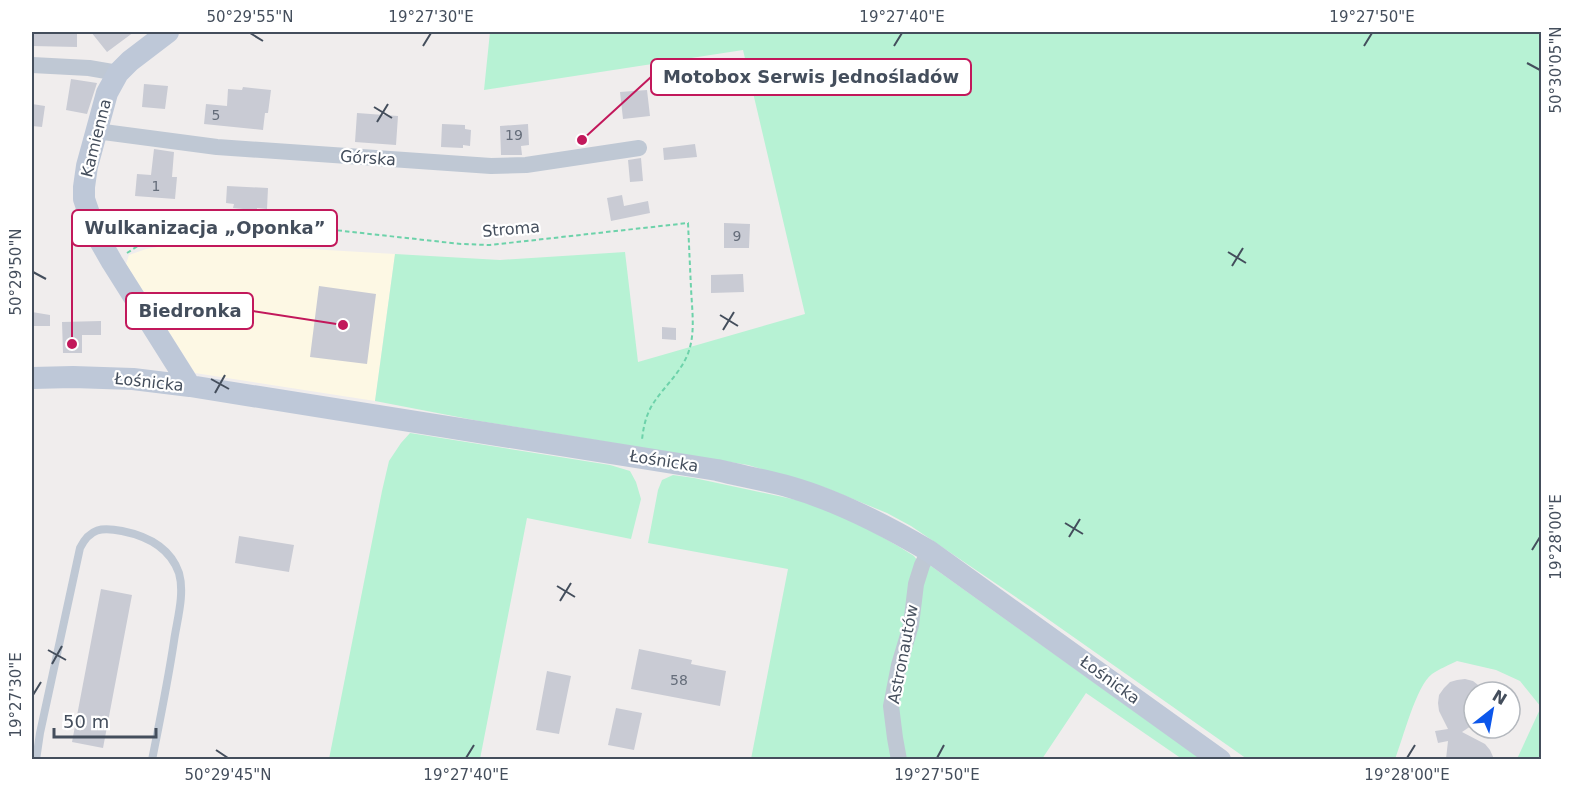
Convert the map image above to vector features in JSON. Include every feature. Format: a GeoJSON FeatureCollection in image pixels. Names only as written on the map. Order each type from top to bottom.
{"type":"FeatureCollection","features":[{"type":"Feature","properties":{"kind":"street","name":"Kamienna"},"geometry":{"type":"LineString","coordinates":[[168,32],[130,61],[118,73],[107,93],[87,166],[84,199],[96,234],[190,386]]}},
{"type":"Feature","properties":{"kind":"street"},"geometry":{"type":"LineString","coordinates":[[32,65],[89,68],[118,73]]}},
{"type":"Feature","properties":{"kind":"street","name":"Górska"},"geometry":{"type":"LineString","coordinates":[[96,131],[217,147],[491,166],[526,165],[639,148]]}},
{"type":"Feature","properties":{"kind":"street","name":"Łośnicka"},"geometry":{"type":"LineString","coordinates":[[32,378],[133,379],[190,386],[717,470],[790,488],[842,506],[899,533],[929,551],[1220,759]]}},
{"type":"Feature","properties":{"kind":"street","name":"Astronautów"},"geometry":{"type":"LineString","coordinates":[[899,759],[891,706],[899,665],[911,625],[916,585],[929,551]]}},
{"type":"Feature","properties":{"kind":"lane"},"geometry":{"type":"LineString","coordinates":[[36,759],[36,732],[80,548],[89,535],[101,529],[138,534],[163,548],[175,564],[181,582],[180,605],[152,759]]}},
{"type":"Feature","properties":{"kind":"path","name":"Stroma"},"geometry":{"type":"LineString","coordinates":[[88,211],[166,213],[461,244],[490,244],[688,224],[693,332],[688,354],[681,368],[649,411],[644,426],[640,458]]}},
{"type":"Feature","properties":{"kind":"path"},"geometry":{"type":"LineString","coordinates":[[112,262],[161,231],[164,227],[166,213]]}},
{"type":"Feature","properties":{"kind":"shaded area"},"geometry":{"type":"Polygon","coordinates":[[[187,242],[395,254],[375,401],[195,373],[126,264],[129,255],[146,249],[187,242]]]}},
{"type":"Feature","properties":{"kind":"green space"},"geometry":{"type":"Polygon","coordinates":[[[490,32],[1541,32],[1541,707],[1522,683],[1522,680],[1496,670],[1457,661],[1435,672],[1426,680],[1415,701],[1395,759],[1247,759],[1035,610],[911,526],[887,513],[826,488],[748,465],[479,421],[375,401],[395,254],[500,260],[625,252],[638,362],[805,314],[743,50],[484,90],[490,32]]]}},
{"type":"Feature","properties":{"kind":"green space"},"geometry":{"type":"Polygon","coordinates":[[[410,433],[610,465],[630,471],[641,499],[631,539],[527,518],[480,759],[329,759],[389,461],[410,433]]]}},
{"type":"Feature","properties":{"kind":"green space"},"geometry":{"type":"Polygon","coordinates":[[[673,475],[806,502],[845,516],[914,556],[917,560],[889,700],[895,759],[751,759],[788,569],[648,543],[658,490],[662,480],[673,475]]]}},
{"type":"Feature","properties":{"kind":"green space"},"geometry":{"type":"Polygon","coordinates":[[[927,566],[931,566],[1201,759],[1182,759],[1086,693],[1042,759],[904,760],[897,701],[927,566]]]}},
{"type":"Feature","properties":{"kind":"green space"},"geometry":{"type":"Polygon","coordinates":[[[1541,707],[1541,759],[1517,759],[1541,707]]]}},
{"type":"Feature","properties":{"kind":"building"},"geometry":{"type":"Polygon","coordinates":[[[32,32],[77,32],[77,47],[32,46],[32,32]]]}},
{"type":"Feature","properties":{"kind":"building"},"geometry":{"type":"Polygon","coordinates":[[[91,32],[134,32],[107,52],[91,32]]]}},
{"type":"Feature","properties":{"kind":"building"},"geometry":{"type":"Polygon","coordinates":[[[71,79],[97,83],[87,114],[66,110],[71,79]]]}},
{"type":"Feature","properties":{"kind":"building"},"geometry":{"type":"Polygon","coordinates":[[[144,84],[168,86],[165,109],[142,107],[144,84]]]}},
{"type":"Feature","properties":{"kind":"building"},"geometry":{"type":"Polygon","coordinates":[[[243,87],[271,90],[263,130],[204,124],[206,104],[227,106],[228,89],[242,90],[243,87]]]}},
{"type":"Feature","properties":{"kind":"building"},"geometry":{"type":"Polygon","coordinates":[[[647,90],[650,116],[623,119],[620,92],[647,90]]]}},
{"type":"Feature","properties":{"kind":"building"},"geometry":{"type":"Polygon","coordinates":[[[32,104],[45,106],[42,127],[32,126],[32,104]]]}},
{"type":"Feature","properties":{"kind":"building"},"geometry":{"type":"Polygon","coordinates":[[[357,113],[398,116],[396,145],[355,142],[357,113]]]}},
{"type":"Feature","properties":{"kind":"building"},"geometry":{"type":"Polygon","coordinates":[[[442,124],[465,125],[465,129],[471,130],[470,146],[441,147],[442,124]]]}},
{"type":"Feature","properties":{"kind":"building"},"geometry":{"type":"Polygon","coordinates":[[[528,124],[529,145],[521,146],[522,155],[501,155],[500,126],[528,124]]]}},
{"type":"Feature","properties":{"kind":"building"},"geometry":{"type":"Polygon","coordinates":[[[695,144],[697,157],[664,160],[663,148],[695,144]]]}},
{"type":"Feature","properties":{"kind":"building"},"geometry":{"type":"Polygon","coordinates":[[[154,149],[174,152],[172,177],[177,177],[175,199],[135,196],[137,174],[151,175],[154,149]]]}},
{"type":"Feature","properties":{"kind":"building"},"geometry":{"type":"Polygon","coordinates":[[[641,158],[643,181],[630,182],[628,160],[641,158]]]}},
{"type":"Feature","properties":{"kind":"building"},"geometry":{"type":"Polygon","coordinates":[[[227,186],[268,188],[267,209],[233,208],[234,204],[226,203],[227,186]]]}},
{"type":"Feature","properties":{"kind":"building"},"geometry":{"type":"Polygon","coordinates":[[[622,195],[624,206],[648,201],[650,213],[611,221],[607,198],[622,195]]]}},
{"type":"Feature","properties":{"kind":"building"},"geometry":{"type":"Polygon","coordinates":[[[724,223],[750,224],[749,248],[724,248],[724,223]]]}},
{"type":"Feature","properties":{"kind":"building"},"geometry":{"type":"Polygon","coordinates":[[[743,274],[744,292],[711,293],[711,275],[743,274]]]}},
{"type":"Feature","properties":{"kind":"building"},"geometry":{"type":"Polygon","coordinates":[[[319,286],[376,294],[367,364],[310,357],[319,286]]]}},
{"type":"Feature","properties":{"kind":"building"},"geometry":{"type":"Polygon","coordinates":[[[32,312],[50,315],[50,326],[32,326],[32,312]]]}},
{"type":"Feature","properties":{"kind":"building"},"geometry":{"type":"Polygon","coordinates":[[[101,321],[101,335],[82,335],[82,353],[63,353],[62,322],[101,321]]]}},
{"type":"Feature","properties":{"kind":"building"},"geometry":{"type":"Polygon","coordinates":[[[662,327],[676,328],[676,340],[662,339],[662,327]]]}},
{"type":"Feature","properties":{"kind":"building"},"geometry":{"type":"Polygon","coordinates":[[[239,536],[294,545],[289,572],[235,563],[239,536]]]}},
{"type":"Feature","properties":{"kind":"building"},"geometry":{"type":"Polygon","coordinates":[[[101,589],[132,595],[103,748],[72,742],[101,589]]]}},
{"type":"Feature","properties":{"kind":"building"},"geometry":{"type":"Polygon","coordinates":[[[639,649],[692,660],[691,664],[726,671],[720,706],[631,689],[639,649]]]}},
{"type":"Feature","properties":{"kind":"building"},"geometry":{"type":"Polygon","coordinates":[[[547,671],[571,676],[559,734],[536,730],[547,671]]]}},
{"type":"Feature","properties":{"kind":"building"},"geometry":{"type":"Polygon","coordinates":[[[1465,679],[1469,680],[1462,680],[1462,740],[1477,740],[1485,744],[1494,759],[1446,759],[1448,741],[1438,743],[1435,731],[1448,729],[1439,711],[1439,695],[1450,682],[1465,679]]]}},
{"type":"Feature","properties":{"kind":"building"},"geometry":{"type":"Polygon","coordinates":[[[616,708],[642,713],[634,750],[608,745],[616,708]]]}},
{"type":"Feature","properties":{"kind":"place","name":"Motobox Serwis Jednośladów"},"geometry":{"type":"Point","coordinates":[582,140]}},
{"type":"Feature","properties":{"kind":"place","name":"Biedronka"},"geometry":{"type":"Point","coordinates":[343,325]}},
{"type":"Feature","properties":{"kind":"place","name":"Wulkanizacja „Oponka”"},"geometry":{"type":"Point","coordinates":[72,344]}}]}
